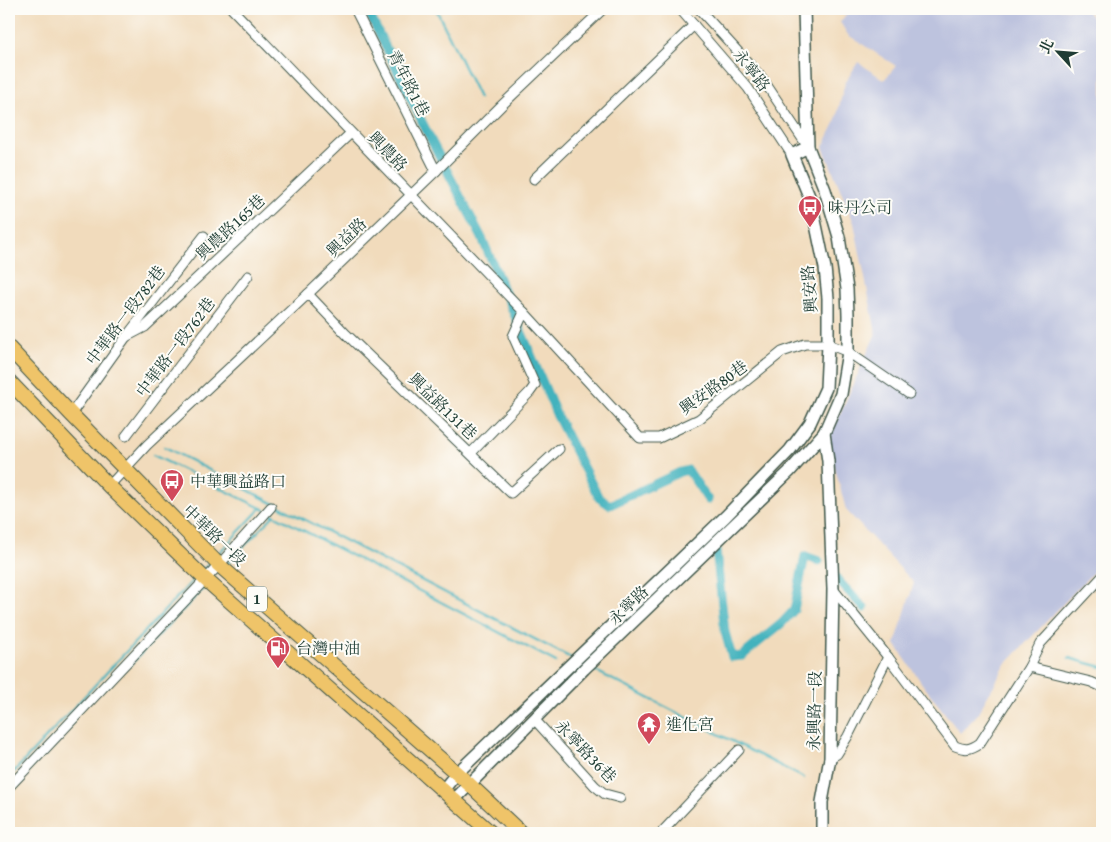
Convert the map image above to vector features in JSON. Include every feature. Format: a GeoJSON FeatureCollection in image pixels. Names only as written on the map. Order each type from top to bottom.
{"type":"FeatureCollection","features":[{"type":"Feature","properties":{"kind":"main road","name":"中華路一段"},"geometry":{"type":"LineString","coordinates":[[9,348],[219,565],[469,784],[521,833]]}},
{"type":"Feature","properties":{"kind":"main road","name":"1"},"geometry":{"type":"LineString","coordinates":[[9,381],[110,486],[205,579],[491,833]]}},
{"type":"Feature","properties":{"kind":"street","name":"興農路"},"geometry":{"type":"LineString","coordinates":[[232,9],[524,312]]}},
{"type":"Feature","properties":{"kind":"street","name":"青年路1巷"},"geometry":{"type":"LineString","coordinates":[[355,9],[436,171]]}},
{"type":"Feature","properties":{"kind":"street","name":"興益路"},"geometry":{"type":"LineString","coordinates":[[110,486],[146,445],[308,294],[436,171],[500,106],[603,9]]}},
{"type":"Feature","properties":{"kind":"street","name":"永寧路"},"geometry":{"type":"LineString","coordinates":[[680,9],[748,88],[792,155]]}},
{"type":"Feature","properties":{"kind":"street","name":"永寧路"},"geometry":{"type":"LineString","coordinates":[[699,9],[762,78],[808,147]]}},
{"type":"Feature","properties":{"kind":"street"},"geometry":{"type":"LineString","coordinates":[[804,9],[808,147],[825,190],[839,237],[847,290],[848,352],[841,394],[824,433],[828,461],[833,588],[955,746],[968,749],[980,743],[986,736],[1030,667],[1040,644],[1102,577]]}},
{"type":"Feature","properties":{"kind":"street"},"geometry":{"type":"LineString","coordinates":[[534,179],[694,25]]}},
{"type":"Feature","properties":{"kind":"street","name":"興農路165巷"},"geometry":{"type":"LineString","coordinates":[[126,337],[145,327],[351,133]]}},
{"type":"Feature","properties":{"kind":"street"},"geometry":{"type":"LineString","coordinates":[[792,155],[808,147]]}},
{"type":"Feature","properties":{"kind":"street","name":"興安路"},"geometry":{"type":"LineString","coordinates":[[792,155],[811,201],[825,268],[828,298],[826,388],[810,422]]}},
{"type":"Feature","properties":{"kind":"street","name":"中華路一段782巷"},"geometry":{"type":"LineString","coordinates":[[71,414],[126,337],[204,236]]}},
{"type":"Feature","properties":{"kind":"street","name":"中華路一段762巷"},"geometry":{"type":"LineString","coordinates":[[126,436],[248,276]]}},
{"type":"Feature","properties":{"kind":"street","name":"興益路131巷"},"geometry":{"type":"LineString","coordinates":[[308,294],[346,334],[511,493],[559,449]]}},
{"type":"Feature","properties":{"kind":"street"},"geometry":{"type":"LineString","coordinates":[[471,453],[535,385],[513,336],[524,312]]}},
{"type":"Feature","properties":{"kind":"street","name":"興安路80巷"},"geometry":{"type":"LineString","coordinates":[[524,312],[640,438],[659,438],[699,420],[782,352],[805,344],[828,344],[848,352],[909,394]]}},
{"type":"Feature","properties":{"kind":"street","name":"永寧路"},"geometry":{"type":"LineString","coordinates":[[443,790],[456,774],[726,516],[790,450],[810,422]]}},
{"type":"Feature","properties":{"kind":"street"},"geometry":{"type":"LineString","coordinates":[[810,422],[824,433]]}},
{"type":"Feature","properties":{"kind":"street","name":"永寧路"},"geometry":{"type":"LineString","coordinates":[[454,800],[584,669],[743,518],[789,472],[824,433]]}},
{"type":"Feature","properties":{"kind":"street"},"geometry":{"type":"LineString","coordinates":[[9,788],[219,565],[271,507]]}},
{"type":"Feature","properties":{"kind":"street","name":"永興路一段"},"geometry":{"type":"LineString","coordinates":[[822,833],[822,802],[830,758],[833,588]]}},
{"type":"Feature","properties":{"kind":"street"},"geometry":{"type":"LineString","coordinates":[[830,758],[837,754],[848,736],[888,657]]}},
{"type":"Feature","properties":{"kind":"street"},"geometry":{"type":"LineString","coordinates":[[1030,667],[1091,682],[1102,687]]}},
{"type":"Feature","properties":{"kind":"street","name":"永寧路36巷"},"geometry":{"type":"LineString","coordinates":[[534,719],[595,786],[605,794],[620,798]]}},
{"type":"Feature","properties":{"kind":"street"},"geometry":{"type":"LineString","coordinates":[[661,833],[739,750]]}},
{"type":"Feature","properties":{"kind":"shaded area"},"geometry":{"type":"Polygon","coordinates":[[[851,9],[1085,9],[1102,28],[1102,563],[1006,664],[977,715],[960,733],[923,685],[895,644],[914,583],[846,510],[828,441],[876,333],[854,223],[823,147],[835,123],[845,83],[858,62],[884,80],[896,66],[848,35],[840,22],[851,9]]]}},
{"type":"Feature","properties":{"kind":"waterway"},"geometry":{"type":"LineString","coordinates":[[367,9],[431,140],[482,238],[557,416],[599,498],[610,505],[688,470],[708,500]]}},
{"type":"Feature","properties":{"kind":"waterway"},"geometry":{"type":"LineString","coordinates":[[436,9],[479,98]]}},
{"type":"Feature","properties":{"kind":"waterway"},"geometry":{"type":"LineString","coordinates":[[165,447],[571,658]]}},
{"type":"Feature","properties":{"kind":"waterway"},"geometry":{"type":"LineString","coordinates":[[153,455],[265,510]]}},
{"type":"Feature","properties":{"kind":"waterway"},"geometry":{"type":"LineString","coordinates":[[216,556],[261,508]]}},
{"type":"Feature","properties":{"kind":"waterway"},"geometry":{"type":"LineString","coordinates":[[270,513],[556,662]]}},
{"type":"Feature","properties":{"kind":"waterway"},"geometry":{"type":"LineString","coordinates":[[227,564],[274,515]]}},
{"type":"Feature","properties":{"kind":"waterway"},"geometry":{"type":"LineString","coordinates":[[716,550],[725,632],[732,657],[742,656],[782,623],[794,610],[805,556],[819,561]]}},
{"type":"Feature","properties":{"kind":"waterway"},"geometry":{"type":"LineString","coordinates":[[202,571],[210,562]]}},
{"type":"Feature","properties":{"kind":"waterway"},"geometry":{"type":"LineString","coordinates":[[834,576],[864,608]]}},
{"type":"Feature","properties":{"kind":"waterway"},"geometry":{"type":"LineString","coordinates":[[9,777],[196,577]]}},
{"type":"Feature","properties":{"kind":"waterway"},"geometry":{"type":"LineString","coordinates":[[130,665],[206,586]]}},
{"type":"Feature","properties":{"kind":"waterway"},"geometry":{"type":"LineString","coordinates":[[1069,658],[1102,667]]}},
{"type":"Feature","properties":{"kind":"waterway"},"geometry":{"type":"LineString","coordinates":[[590,668],[804,778]]}},
{"type":"Feature","properties":{"kind":"place","name":"味丹公司"},"geometry":{"type":"Point","coordinates":[810,228]}},
{"type":"Feature","properties":{"kind":"place","name":"中華興益路口"},"geometry":{"type":"Point","coordinates":[172,502]}},
{"type":"Feature","properties":{"kind":"place","name":"台灣中油"},"geometry":{"type":"Point","coordinates":[278,669]}},
{"type":"Feature","properties":{"kind":"place","name":"進化宮"},"geometry":{"type":"Point","coordinates":[649,745]}}]}
